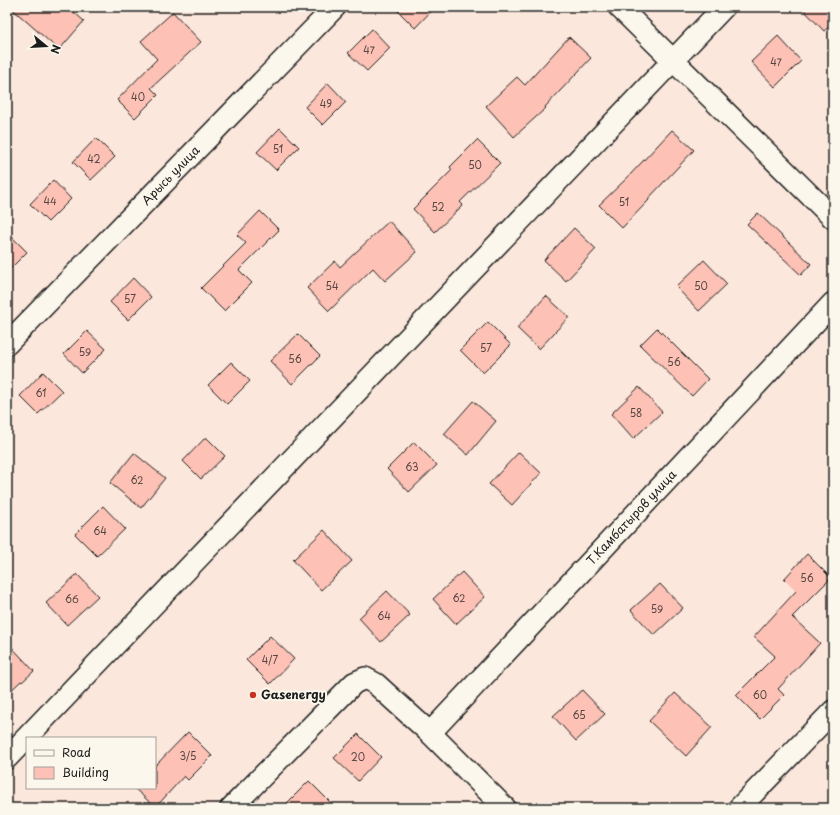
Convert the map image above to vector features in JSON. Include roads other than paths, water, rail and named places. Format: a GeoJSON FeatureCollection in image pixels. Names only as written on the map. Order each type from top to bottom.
{"type":"FeatureCollection","features":[{"type":"Feature","properties":{"kind":"street","name":"Арысь улица"},"geometry":{"type":"LineString","coordinates":[[7,344],[335,7]]}},
{"type":"Feature","properties":{"kind":"street"},"geometry":{"type":"LineString","coordinates":[[619,7],[833,218]]}},
{"type":"Feature","properties":{"kind":"street"},"geometry":{"type":"LineString","coordinates":[[27,737],[724,7]]}},
{"type":"Feature","properties":{"kind":"street","name":"Т.Камбатыров улица"},"geometry":{"type":"LineString","coordinates":[[430,733],[833,303]]}},
{"type":"Feature","properties":{"kind":"street"},"geometry":{"type":"LineString","coordinates":[[231,808],[354,683],[365,678],[376,684],[430,733],[505,808]]}},
{"type":"Feature","properties":{"kind":"street"},"geometry":{"type":"LineString","coordinates":[[739,808],[833,711]]}},
{"type":"Feature","properties":{"kind":"street"},"geometry":{"type":"LineString","coordinates":[[7,758],[26,738]]}},
{"type":"Feature","properties":{"kind":"place","name":"Gasenergy"},"geometry":{"type":"Point","coordinates":[253,695]}}]}
